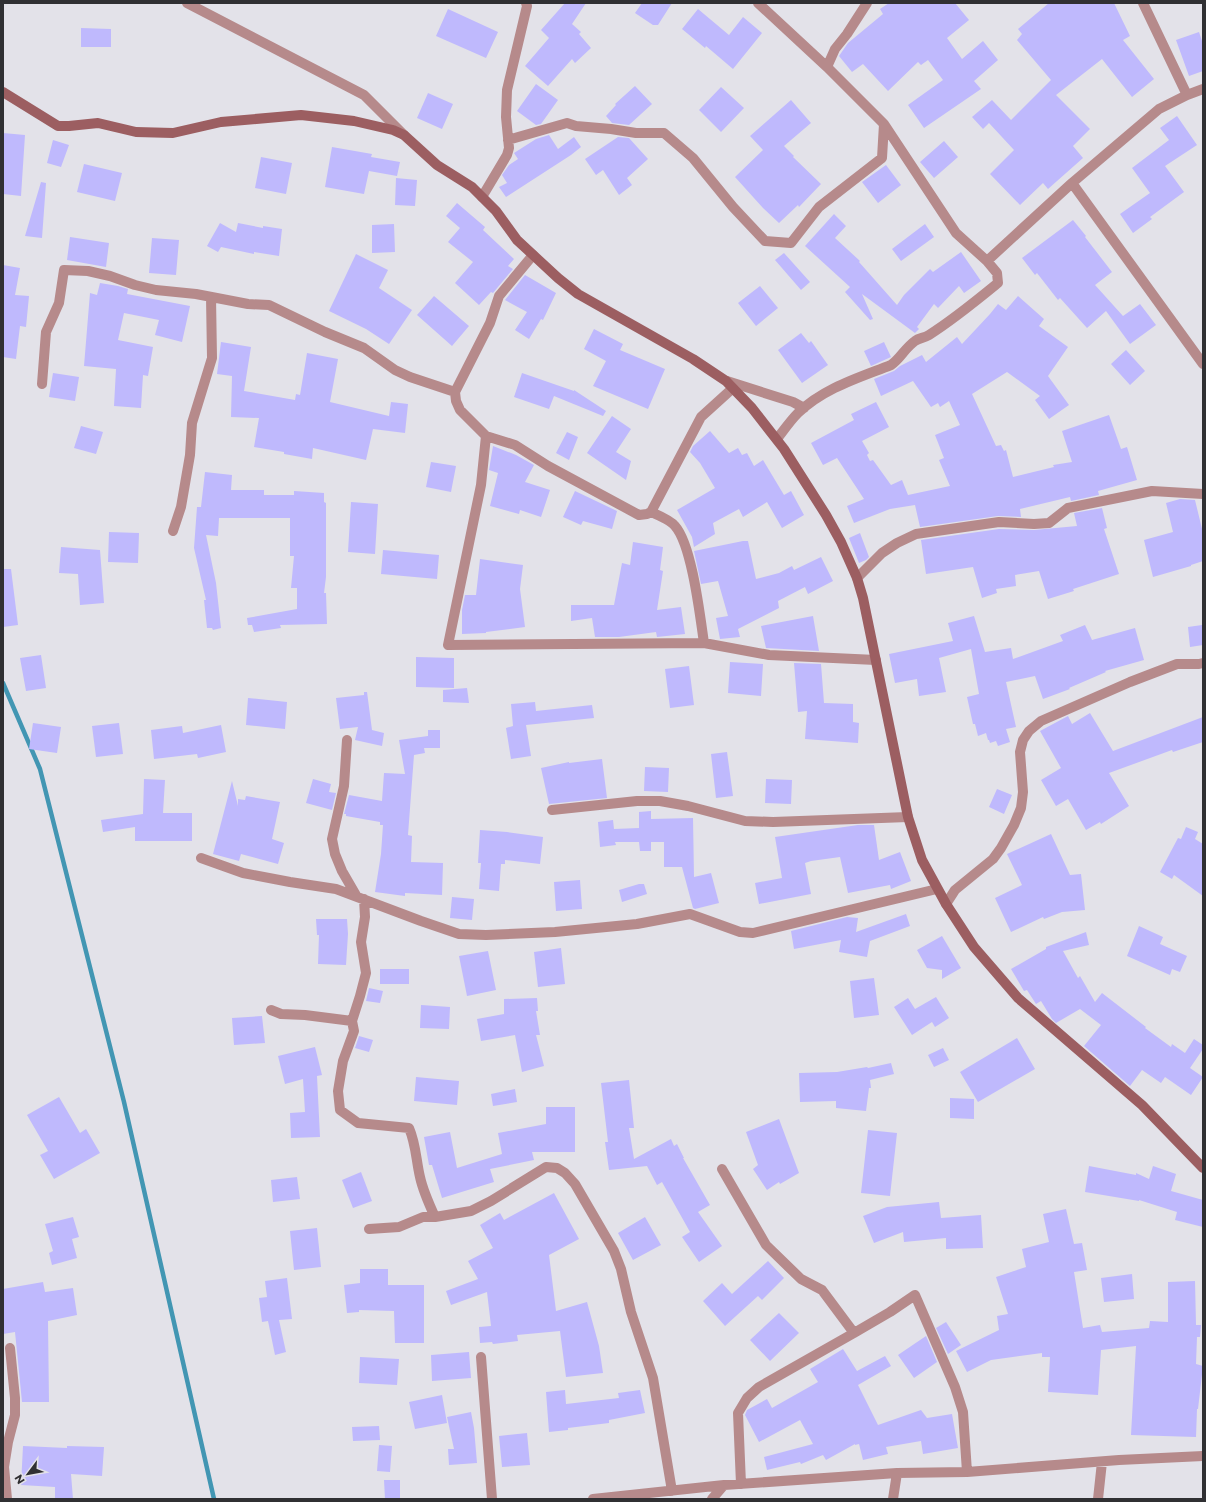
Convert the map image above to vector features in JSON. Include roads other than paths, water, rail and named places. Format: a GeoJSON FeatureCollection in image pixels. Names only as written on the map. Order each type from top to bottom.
{"type":"FeatureCollection","features":[{"type":"Feature","properties":{"kind":"street"},"geometry":{"type":"LineString","coordinates":[[187,3],[364,95],[437,165],[472,187],[496,211],[517,240],[558,278],[578,294],[693,359],[730,384],[752,408],[784,449],[826,515],[858,578],[908,817],[922,860],[937,889],[974,947],[1018,998],[1142,1105],[1203,1168]]}},
{"type":"Feature","properties":{"kind":"street"},"geometry":{"type":"LineString","coordinates":[[482,197],[507,155],[509,148],[506,117],[508,90],[522,31],[526,3]]}},
{"type":"Feature","properties":{"kind":"street"},"geometry":{"type":"LineString","coordinates":[[758,3],[827,67],[884,124],[956,233],[987,261],[997,273],[998,283],[966,309],[927,337],[916,340],[907,347],[896,362],[839,385],[817,398],[797,414],[777,439]]}},
{"type":"Feature","properties":{"kind":"street"},"geometry":{"type":"LineString","coordinates":[[827,67],[835,49],[847,34],[867,3]]}},
{"type":"Feature","properties":{"kind":"street"},"geometry":{"type":"LineString","coordinates":[[1143,3],[1187,95]]}},
{"type":"Feature","properties":{"kind":"street"},"geometry":{"type":"LineString","coordinates":[[987,261],[1072,183],[1159,109],[1203,89]]}},
{"type":"Feature","properties":{"kind":"street"},"geometry":{"type":"LineString","coordinates":[[3,92],[58,126],[98,123],[136,132],[173,133],[222,122],[300,115],[354,121],[393,130],[404,135]]}},
{"type":"Feature","properties":{"kind":"street"},"geometry":{"type":"LineString","coordinates":[[508,140],[567,123],[576,126],[636,133],[664,132],[693,158],[733,207],[765,241],[791,243],[819,207],[882,158],[884,124]]}},
{"type":"Feature","properties":{"kind":"street"},"geometry":{"type":"LineString","coordinates":[[1072,183],[1203,364]]}},
{"type":"Feature","properties":{"kind":"street"},"geometry":{"type":"LineString","coordinates":[[533,255],[499,296],[490,323],[455,392],[456,401],[460,410],[486,436],[515,445],[548,466],[639,515],[647,514],[651,512],[701,417],[730,384]]}},
{"type":"Feature","properties":{"kind":"street"},"geometry":{"type":"LineString","coordinates":[[42,384],[46,332],[59,303],[64,270],[88,271],[156,290],[211,297],[248,304],[269,305],[324,332],[364,348],[395,370],[410,378],[455,392]]}},
{"type":"Feature","properties":{"kind":"street"},"geometry":{"type":"LineString","coordinates":[[173,531],[181,507],[190,455],[192,423],[212,358],[211,297]]}},
{"type":"Feature","properties":{"kind":"street"},"geometry":{"type":"LineString","coordinates":[[730,384],[793,402],[804,408]]}},
{"type":"Feature","properties":{"kind":"street"},"geometry":{"type":"LineString","coordinates":[[486,436],[481,485],[448,645],[704,643],[769,655],[876,660]]}},
{"type":"Feature","properties":{"kind":"street"},"geometry":{"type":"LineString","coordinates":[[858,578],[882,553],[897,543],[916,534],[999,522],[1034,524],[1049,523],[1068,508],[1152,491],[1203,494]]}},
{"type":"Feature","properties":{"kind":"street"},"geometry":{"type":"LineString","coordinates":[[651,512],[675,525],[685,544],[694,582],[704,643]]}},
{"type":"Feature","properties":{"kind":"street"},"geometry":{"type":"LineString","coordinates":[[946,904],[955,890],[992,859],[1001,848],[1014,825],[1021,808],[1023,792],[1020,752],[1023,740],[1029,732],[1041,721],[1137,679],[1177,664],[1203,663]]}},
{"type":"Feature","properties":{"kind":"street"},"geometry":{"type":"LineString","coordinates":[[347,740],[344,786],[332,839],[335,854],[342,871],[360,898],[365,917],[361,942],[366,973],[352,1021],[354,1031],[343,1061],[338,1091],[340,1110],[358,1123],[409,1128],[414,1140],[420,1176],[427,1200],[435,1218]]}},
{"type":"Feature","properties":{"kind":"street"},"geometry":{"type":"LineString","coordinates":[[552,810],[637,801],[660,801],[745,821],[773,822],[908,817]]}},
{"type":"Feature","properties":{"kind":"street"},"geometry":{"type":"LineString","coordinates":[[201,858],[243,873],[336,889],[459,934],[486,936],[637,924],[690,914],[740,932],[753,933],[937,889]]}},
{"type":"Feature","properties":{"kind":"street"},"geometry":{"type":"LineString","coordinates":[[271,1010],[281,1014],[305,1015],[352,1021]]}},
{"type":"Feature","properties":{"kind":"street"},"geometry":{"type":"LineString","coordinates":[[369,1229],[399,1227],[423,1217],[435,1218],[471,1211],[491,1201],[546,1167],[557,1168],[565,1173],[575,1184],[614,1251],[621,1269],[631,1312],[653,1378],[672,1491]]}},
{"type":"Feature","properties":{"kind":"street"},"geometry":{"type":"LineString","coordinates":[[722,1168],[766,1245],[801,1279],[822,1290],[854,1332]]}},
{"type":"Feature","properties":{"kind":"street"},"geometry":{"type":"LineString","coordinates":[[741,1484],[738,1413],[747,1398],[759,1387],[890,1312],[915,1295],[930,1327],[957,1393],[963,1412],[967,1472]]}},
{"type":"Feature","properties":{"kind":"street"},"geometry":{"type":"LineString","coordinates":[[7,1499],[4,1467],[8,1442],[15,1415],[10,1348]]}},
{"type":"Feature","properties":{"kind":"street"},"geometry":{"type":"LineString","coordinates":[[481,1357],[492,1499]]}},
{"type":"Feature","properties":{"kind":"street"},"geometry":{"type":"LineString","coordinates":[[593,1499],[724,1485],[897,1473],[967,1472],[1203,1456]]}},
{"type":"Feature","properties":{"kind":"street"},"geometry":{"type":"LineString","coordinates":[[1098,1499],[1102,1462]]}},
{"type":"Feature","properties":{"kind":"street"},"geometry":{"type":"LineString","coordinates":[[893,1499],[897,1473]]}},
{"type":"Feature","properties":{"kind":"street"},"geometry":{"type":"LineString","coordinates":[[712,1499],[724,1485]]}},
{"type":"Feature","properties":{"kind":"waterway"},"geometry":{"type":"LineString","coordinates":[[3,683],[40,769],[124,1102],[214,1499]]}}]}
